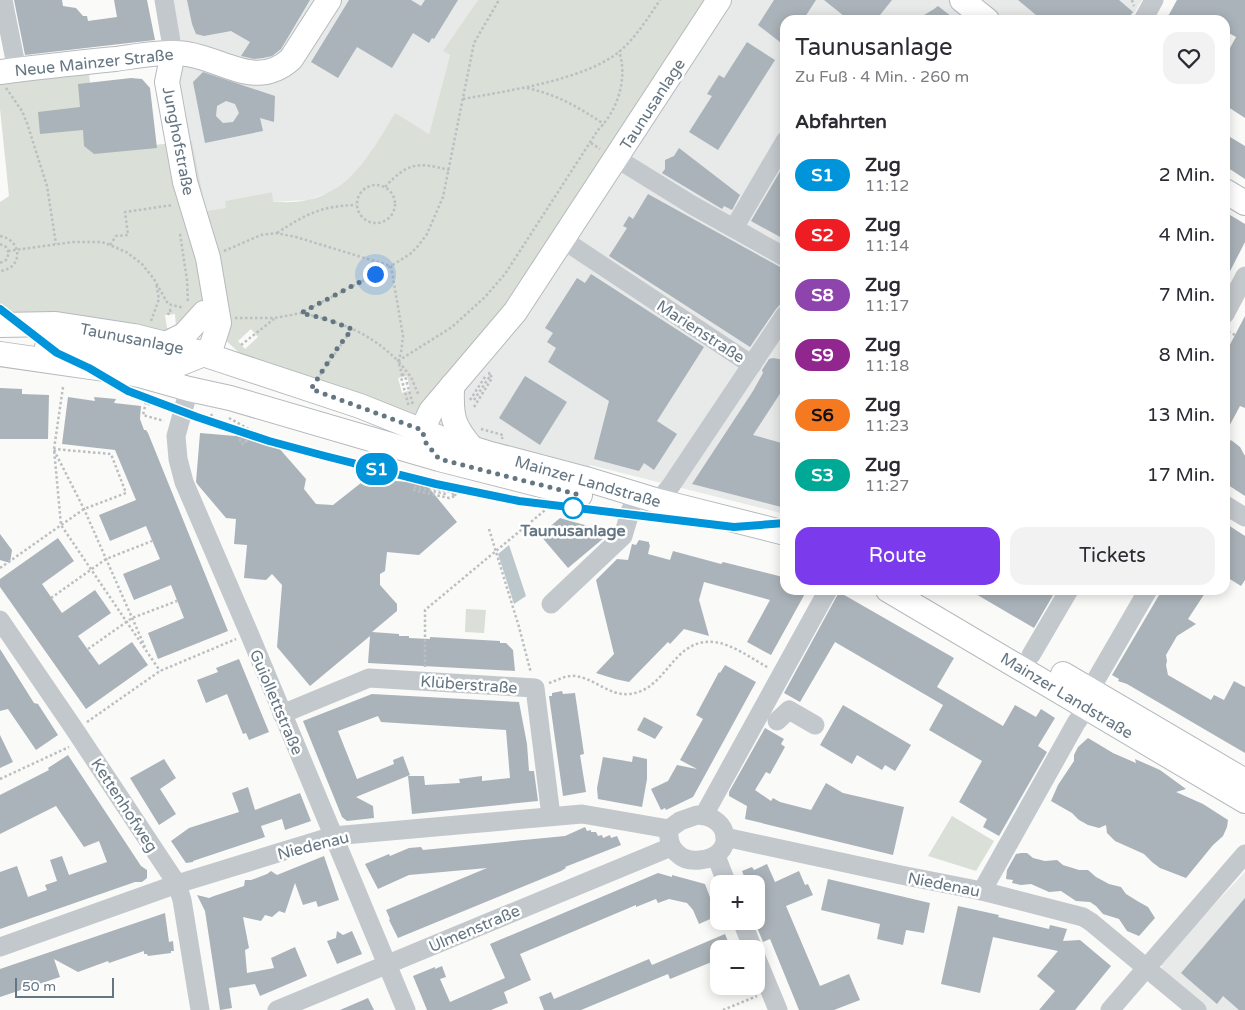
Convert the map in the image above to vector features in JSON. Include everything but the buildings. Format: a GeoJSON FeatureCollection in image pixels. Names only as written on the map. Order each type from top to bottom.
{"type":"FeatureCollection","features":[{"type":"Feature","properties":{"kind":"main road","name":"Neue Mainzer Straße"},"geometry":{"type":"LineString","coordinates":[[8,77],[173,53],[206,58],[248,72],[269,73],[283,67],[292,60],[329,0]]}},
{"type":"Feature","properties":{"kind":"main road","name":"Taunusanlage"},"geometry":{"type":"LineString","coordinates":[[0,354],[118,370],[203,388],[368,437],[416,431],[515,312],[719,0]]}},
{"type":"Feature","properties":{"kind":"main road","name":"Junghofstraße"},"geometry":{"type":"LineString","coordinates":[[173,53],[167,82],[185,182],[210,269]]}},
{"type":"Feature","properties":{"kind":"main road"},"geometry":{"type":"LineString","coordinates":[[1230,194],[1245,203]]}},
{"type":"Feature","properties":{"kind":"main road"},"geometry":{"type":"LineString","coordinates":[[203,388],[198,355],[209,316],[210,269]]}},
{"type":"Feature","properties":{"kind":"main road"},"geometry":{"type":"LineString","coordinates":[[166,344],[184,335],[209,316]]}},
{"type":"Feature","properties":{"kind":"main road"},"geometry":{"type":"LineString","coordinates":[[209,316],[240,357],[260,372]]}},
{"type":"Feature","properties":{"kind":"main road","name":"Taunusanlage"},"geometry":{"type":"LineString","coordinates":[[0,325],[56,324],[134,336],[166,344],[311,389],[416,431]]}},
{"type":"Feature","properties":{"kind":"main road"},"geometry":{"type":"LineString","coordinates":[[0,354],[29,346],[94,349],[172,365],[179,364],[198,355]]}},
{"type":"Feature","properties":{"kind":"main road","name":"Taunusanlage"},"geometry":{"type":"LineString","coordinates":[[203,388],[214,377],[260,372]]}},
{"type":"Feature","properties":{"kind":"main road"},"geometry":{"type":"LineString","coordinates":[[452,386],[451,408],[458,432],[476,438]]}},
{"type":"Feature","properties":{"kind":"main road","name":"Mainzer Landstraße"},"geometry":{"type":"LineString","coordinates":[[416,431],[445,440],[476,438],[658,501],[780,532]]}},
{"type":"Feature","properties":{"kind":"main road","name":"Mainzer Landstraße"},"geometry":{"type":"LineString","coordinates":[[416,431],[436,478],[631,509],[780,545]]}},
{"type":"Feature","properties":{"kind":"main road","name":"Mainzer Landstraße"},"geometry":{"type":"LineString","coordinates":[[897,595],[1245,781]]}},
{"type":"Feature","properties":{"kind":"main road","name":"Mainzer Landstraße"},"geometry":{"type":"LineString","coordinates":[[929,595],[1031,655],[1088,698],[1245,801]]}},
{"type":"Feature","properties":{"kind":"street"},"geometry":{"type":"LineString","coordinates":[[2,0],[8,77]]}},
{"type":"Feature","properties":{"kind":"street","name":"Junghofstraße"},"geometry":{"type":"LineString","coordinates":[[164,0],[173,53]]}},
{"type":"Feature","properties":{"kind":"street"},"geometry":{"type":"LineString","coordinates":[[1146,15],[1154,0]]}},
{"type":"Feature","properties":{"kind":"street"},"geometry":{"type":"LineString","coordinates":[[734,228],[780,150]]}},
{"type":"Feature","properties":{"kind":"street"},"geometry":{"type":"LineString","coordinates":[[616,158],[678,197],[780,254]]}},
{"type":"Feature","properties":{"kind":"street","name":"Marienstraße"},"geometry":{"type":"LineString","coordinates":[[562,239],[752,365],[670,487],[658,501]]}},
{"type":"Feature","properties":{"kind":"street"},"geometry":{"type":"LineString","coordinates":[[1230,313],[1245,276]]}},
{"type":"Feature","properties":{"kind":"street"},"geometry":{"type":"LineString","coordinates":[[752,365],[780,323]]}},
{"type":"Feature","properties":{"kind":"street","name":"Guiollettstraße"},"geometry":{"type":"LineString","coordinates":[[203,388],[180,424],[176,436],[178,459],[184,482],[249,632],[406,1010]]}},
{"type":"Feature","properties":{"kind":"street"},"geometry":{"type":"LineString","coordinates":[[1230,508],[1245,517]]}},
{"type":"Feature","properties":{"kind":"street"},"geometry":{"type":"LineString","coordinates":[[550,604],[623,536],[631,509]]}},
{"type":"Feature","properties":{"kind":"street"},"geometry":{"type":"LineString","coordinates":[[704,815],[825,595]]}},
{"type":"Feature","properties":{"kind":"street","name":"Mainzer Landstraße"},"geometry":{"type":"LineString","coordinates":[[1031,655],[1067,595]]}},
{"type":"Feature","properties":{"kind":"street","name":"Mainzer Landstraße"},"geometry":{"type":"LineString","coordinates":[[1088,698],[1145,595]]}},
{"type":"Feature","properties":{"kind":"street","name":"Kettenhofweg"},"geometry":{"type":"LineString","coordinates":[[0,620],[177,884],[182,900],[200,1010]]}},
{"type":"Feature","properties":{"kind":"street","name":"Klüberstraße"},"geometry":{"type":"LineString","coordinates":[[282,714],[369,678],[535,688],[552,816]]}},
{"type":"Feature","properties":{"kind":"street"},"geometry":{"type":"LineString","coordinates":[[982,891],[1076,723],[1088,698]]}},
{"type":"Feature","properties":{"kind":"street"},"geometry":{"type":"LineString","coordinates":[[776,721],[789,710],[815,725]]}},
{"type":"Feature","properties":{"kind":"street","name":"Niedenau"},"geometry":{"type":"LineString","coordinates":[[0,947],[177,884],[333,836],[582,814],[670,838]]}},
{"type":"Feature","properties":{"kind":"street"},"geometry":{"type":"LineString","coordinates":[[697,815],[704,815],[719,822],[725,837],[724,846],[716,856],[705,860],[687,860],[680,856],[670,838],[674,824],[697,815]]}},
{"type":"Feature","properties":{"kind":"street","name":"Niedenau"},"geometry":{"type":"LineString","coordinates":[[725,837],[982,891],[1083,917],[1197,1010]]}},
{"type":"Feature","properties":{"kind":"street","name":"Ulmenstraße"},"geometry":{"type":"LineString","coordinates":[[277,1010],[386,965],[670,838]]}},
{"type":"Feature","properties":{"kind":"street"},"geometry":{"type":"LineString","coordinates":[[1110,1010],[1245,854]]}},
{"type":"Feature","properties":{"kind":"street"},"geometry":{"type":"LineString","coordinates":[[716,856],[723,875]]}},
{"type":"Feature","properties":{"kind":"street"},"geometry":{"type":"LineString","coordinates":[[765,978],[778,1010]]}},
{"type":"Feature","properties":{"kind":"path"},"geometry":{"type":"LineString","coordinates":[[168,304],[209,316],[275,318],[301,313],[391,266],[410,254],[427,234],[443,197],[474,43],[499,0]]}},
{"type":"Feature","properties":{"kind":"path"},"geometry":{"type":"LineString","coordinates":[[463,100],[526,88],[593,67],[619,51],[645,22],[660,0]]}},
{"type":"Feature","properties":{"kind":"path"},"geometry":{"type":"LineString","coordinates":[[398,361],[452,327],[485,297],[506,274],[598,130],[611,115],[622,82],[623,70],[619,51]]}},
{"type":"Feature","properties":{"kind":"path"},"geometry":{"type":"LineString","coordinates":[[8,77],[27,123],[47,186],[56,244]]}},
{"type":"Feature","properties":{"kind":"path"},"geometry":{"type":"LineString","coordinates":[[526,88],[548,93],[568,102],[604,124]]}},
{"type":"Feature","properties":{"kind":"path"},"geometry":{"type":"LineString","coordinates":[[385,187],[397,174],[414,166],[426,165],[449,170]]}},
{"type":"Feature","properties":{"kind":"path"},"geometry":{"type":"LineString","coordinates":[[375,184],[385,187],[394,197],[396,205],[390,218],[382,223],[370,223],[364,220],[359,214],[356,205],[361,191],[375,184]]}},
{"type":"Feature","properties":{"kind":"path"},"geometry":{"type":"LineString","coordinates":[[110,245],[116,236],[128,235],[125,212],[174,205]]}},
{"type":"Feature","properties":{"kind":"path"},"geometry":{"type":"LineString","coordinates":[[276,234],[314,211],[334,206],[356,205]]}},
{"type":"Feature","properties":{"kind":"path"},"geometry":{"type":"LineString","coordinates":[[210,269],[261,235],[276,234],[296,237],[391,266]]}},
{"type":"Feature","properties":{"kind":"path"},"geometry":{"type":"LineString","coordinates":[[0,236],[11,240],[17,249],[18,256],[10,268],[0,271]]}},
{"type":"Feature","properties":{"kind":"path"},"geometry":{"type":"LineString","coordinates":[[8,251],[56,244],[88,242],[102,242],[110,245],[133,256],[142,264],[154,279],[172,314]]}},
{"type":"Feature","properties":{"kind":"path"},"geometry":{"type":"LineString","coordinates":[[0,244],[6,247],[8,251],[6,260],[0,263]]}},
{"type":"Feature","properties":{"kind":"path"},"geometry":{"type":"LineString","coordinates":[[391,266],[403,336],[402,353],[398,361],[407,400]]}},
{"type":"Feature","properties":{"kind":"path"},"geometry":{"type":"LineString","coordinates":[[151,322],[158,299],[154,279]]}},
{"type":"Feature","properties":{"kind":"path"},"geometry":{"type":"LineString","coordinates":[[168,315],[170,310]]}},
{"type":"Feature","properties":{"kind":"path"},"geometry":{"type":"LineString","coordinates":[[301,313],[326,319],[373,339],[398,361],[411,377],[421,402]]}},
{"type":"Feature","properties":{"kind":"path"},"geometry":{"type":"LineString","coordinates":[[241,346],[275,318]]}},
{"type":"Feature","properties":{"kind":"path"},"geometry":{"type":"LineString","coordinates":[[1230,328],[1235,335]]}},
{"type":"Feature","properties":{"kind":"path"},"geometry":{"type":"LineString","coordinates":[[311,389],[333,354],[352,329]]}},
{"type":"Feature","properties":{"kind":"path"},"geometry":{"type":"LineString","coordinates":[[468,404],[489,371],[492,378],[474,407]]}},
{"type":"Feature","properties":{"kind":"path"},"geometry":{"type":"LineString","coordinates":[[402,374],[405,376],[416,431]]}},
{"type":"Feature","properties":{"kind":"path"},"geometry":{"type":"LineString","coordinates":[[474,400],[490,376]]}},
{"type":"Feature","properties":{"kind":"path"},"geometry":{"type":"LineString","coordinates":[[63,387],[54,449],[60,525],[160,671]]}},
{"type":"Feature","properties":{"kind":"path"},"geometry":{"type":"LineString","coordinates":[[146,402],[151,400]]}},
{"type":"Feature","properties":{"kind":"path"},"geometry":{"type":"LineString","coordinates":[[146,402],[143,415],[180,424],[216,414],[228,417],[286,450],[436,478],[456,489],[457,485]]}},
{"type":"Feature","properties":{"kind":"path"},"geometry":{"type":"LineString","coordinates":[[146,402],[150,405]]}},
{"type":"Feature","properties":{"kind":"path"},"geometry":{"type":"LineString","coordinates":[[241,445],[246,442],[250,430]]}},
{"type":"Feature","properties":{"kind":"path"},"geometry":{"type":"LineString","coordinates":[[476,438],[501,435]]}},
{"type":"Feature","properties":{"kind":"path"},"geometry":{"type":"LineString","coordinates":[[239,440],[246,442]]}},
{"type":"Feature","properties":{"kind":"path"},"geometry":{"type":"LineString","coordinates":[[0,568],[84,509],[126,493],[111,454],[54,449]]}},
{"type":"Feature","properties":{"kind":"path"},"geometry":{"type":"LineString","coordinates":[[54,449],[84,509],[148,653]]}},
{"type":"Feature","properties":{"kind":"path"},"geometry":{"type":"LineString","coordinates":[[414,487],[451,492],[455,496],[449,498],[414,487]]}},
{"type":"Feature","properties":{"kind":"path"},"geometry":{"type":"LineString","coordinates":[[414,487],[446,494]]}},
{"type":"Feature","properties":{"kind":"path"},"geometry":{"type":"LineString","coordinates":[[424,681],[425,610],[554,502]]}},
{"type":"Feature","properties":{"kind":"path"},"geometry":{"type":"LineString","coordinates":[[489,529],[519,627],[535,688],[575,676],[615,692],[630,694],[644,690],[655,682],[679,655],[694,645],[703,642],[715,642],[730,646],[781,674]]}},
{"type":"Feature","properties":{"kind":"path"},"geometry":{"type":"LineString","coordinates":[[51,598],[106,560],[152,541]]}},
{"type":"Feature","properties":{"kind":"path"},"geometry":{"type":"LineString","coordinates":[[88,649],[132,618],[177,601]]}},
{"type":"Feature","properties":{"kind":"path"},"geometry":{"type":"LineString","coordinates":[[0,779],[78,735],[160,671],[249,632]]}},
{"type":"Feature","properties":{"kind":"path"},"geometry":{"type":"LineString","coordinates":[[723,1010],[770,990]]}},
{"type":"Feature","properties":{"kind":"shaded area"},"geometry":{"type":"Polygon","coordinates":[[[162,0],[478,0],[444,51],[450,55],[429,134],[395,114],[368,157],[355,173],[331,192],[307,200],[272,202],[272,192],[225,201],[227,208],[205,211],[162,0]]]}},
{"type":"Feature","properties":{"kind":"shaded area"},"geometry":{"type":"Polygon","coordinates":[[[478,0],[707,0],[508,307],[415,418],[260,372],[208,324],[146,338],[0,325],[0,202],[9,196],[0,109],[0,79],[88,66],[98,151],[192,141],[206,211],[226,208],[225,201],[272,192],[273,202],[299,202],[323,195],[337,188],[360,167],[395,113],[429,134],[450,55],[443,51],[478,0]],[[175,314],[165,315],[167,328],[176,327],[175,314]],[[251,329],[238,341],[245,349],[258,337],[251,329]],[[407,376],[398,378],[402,393],[410,390],[407,376]]]}},
{"type":"Feature","properties":{"kind":"shaded area"},"geometry":{"type":"Polygon","coordinates":[[[707,0],[1142,0],[1133,15],[780,15],[780,513],[590,465],[586,479],[422,430],[707,0]]]}},
{"type":"Feature","properties":{"kind":"shaded area"},"geometry":{"type":"Polygon","coordinates":[[[509,545],[526,596],[514,604],[498,554],[509,545]]]}},
{"type":"Feature","properties":{"kind":"shaded area"},"geometry":{"type":"Polygon","coordinates":[[[466,609],[486,610],[484,633],[465,632],[466,609]]]}},
{"type":"Feature","properties":{"kind":"shaded area"},"geometry":{"type":"Polygon","coordinates":[[[952,816],[994,841],[976,871],[928,856],[952,816]]]}},
{"type":"Feature","properties":{"kind":"shaded area"},"geometry":{"type":"Polygon","coordinates":[[[1245,872],[1245,1010],[1206,1010],[1163,973],[1161,964],[1163,959],[1245,872]]]}},
{"type":"Feature","properties":{"kind":"train","name":"S1"},"geometry":{"type":"LineString","coordinates":[[0,309],[57,353],[89,368],[128,391],[179,411],[269,441],[436,484],[519,501],[734,527],[780,523]]}},
{"type":"Feature","properties":{"kind":"place","name":"Taunusanlage"},"geometry":{"type":"Point","coordinates":[573,508]}},
{"type":"Feature","properties":{"kind":"route"},"geometry":{"type":"LineString","coordinates":[[375,274],[301,313],[326,319],[352,329],[333,354],[311,389],[422,430],[426,443],[439,459],[576,494],[573,508]]}}]}
